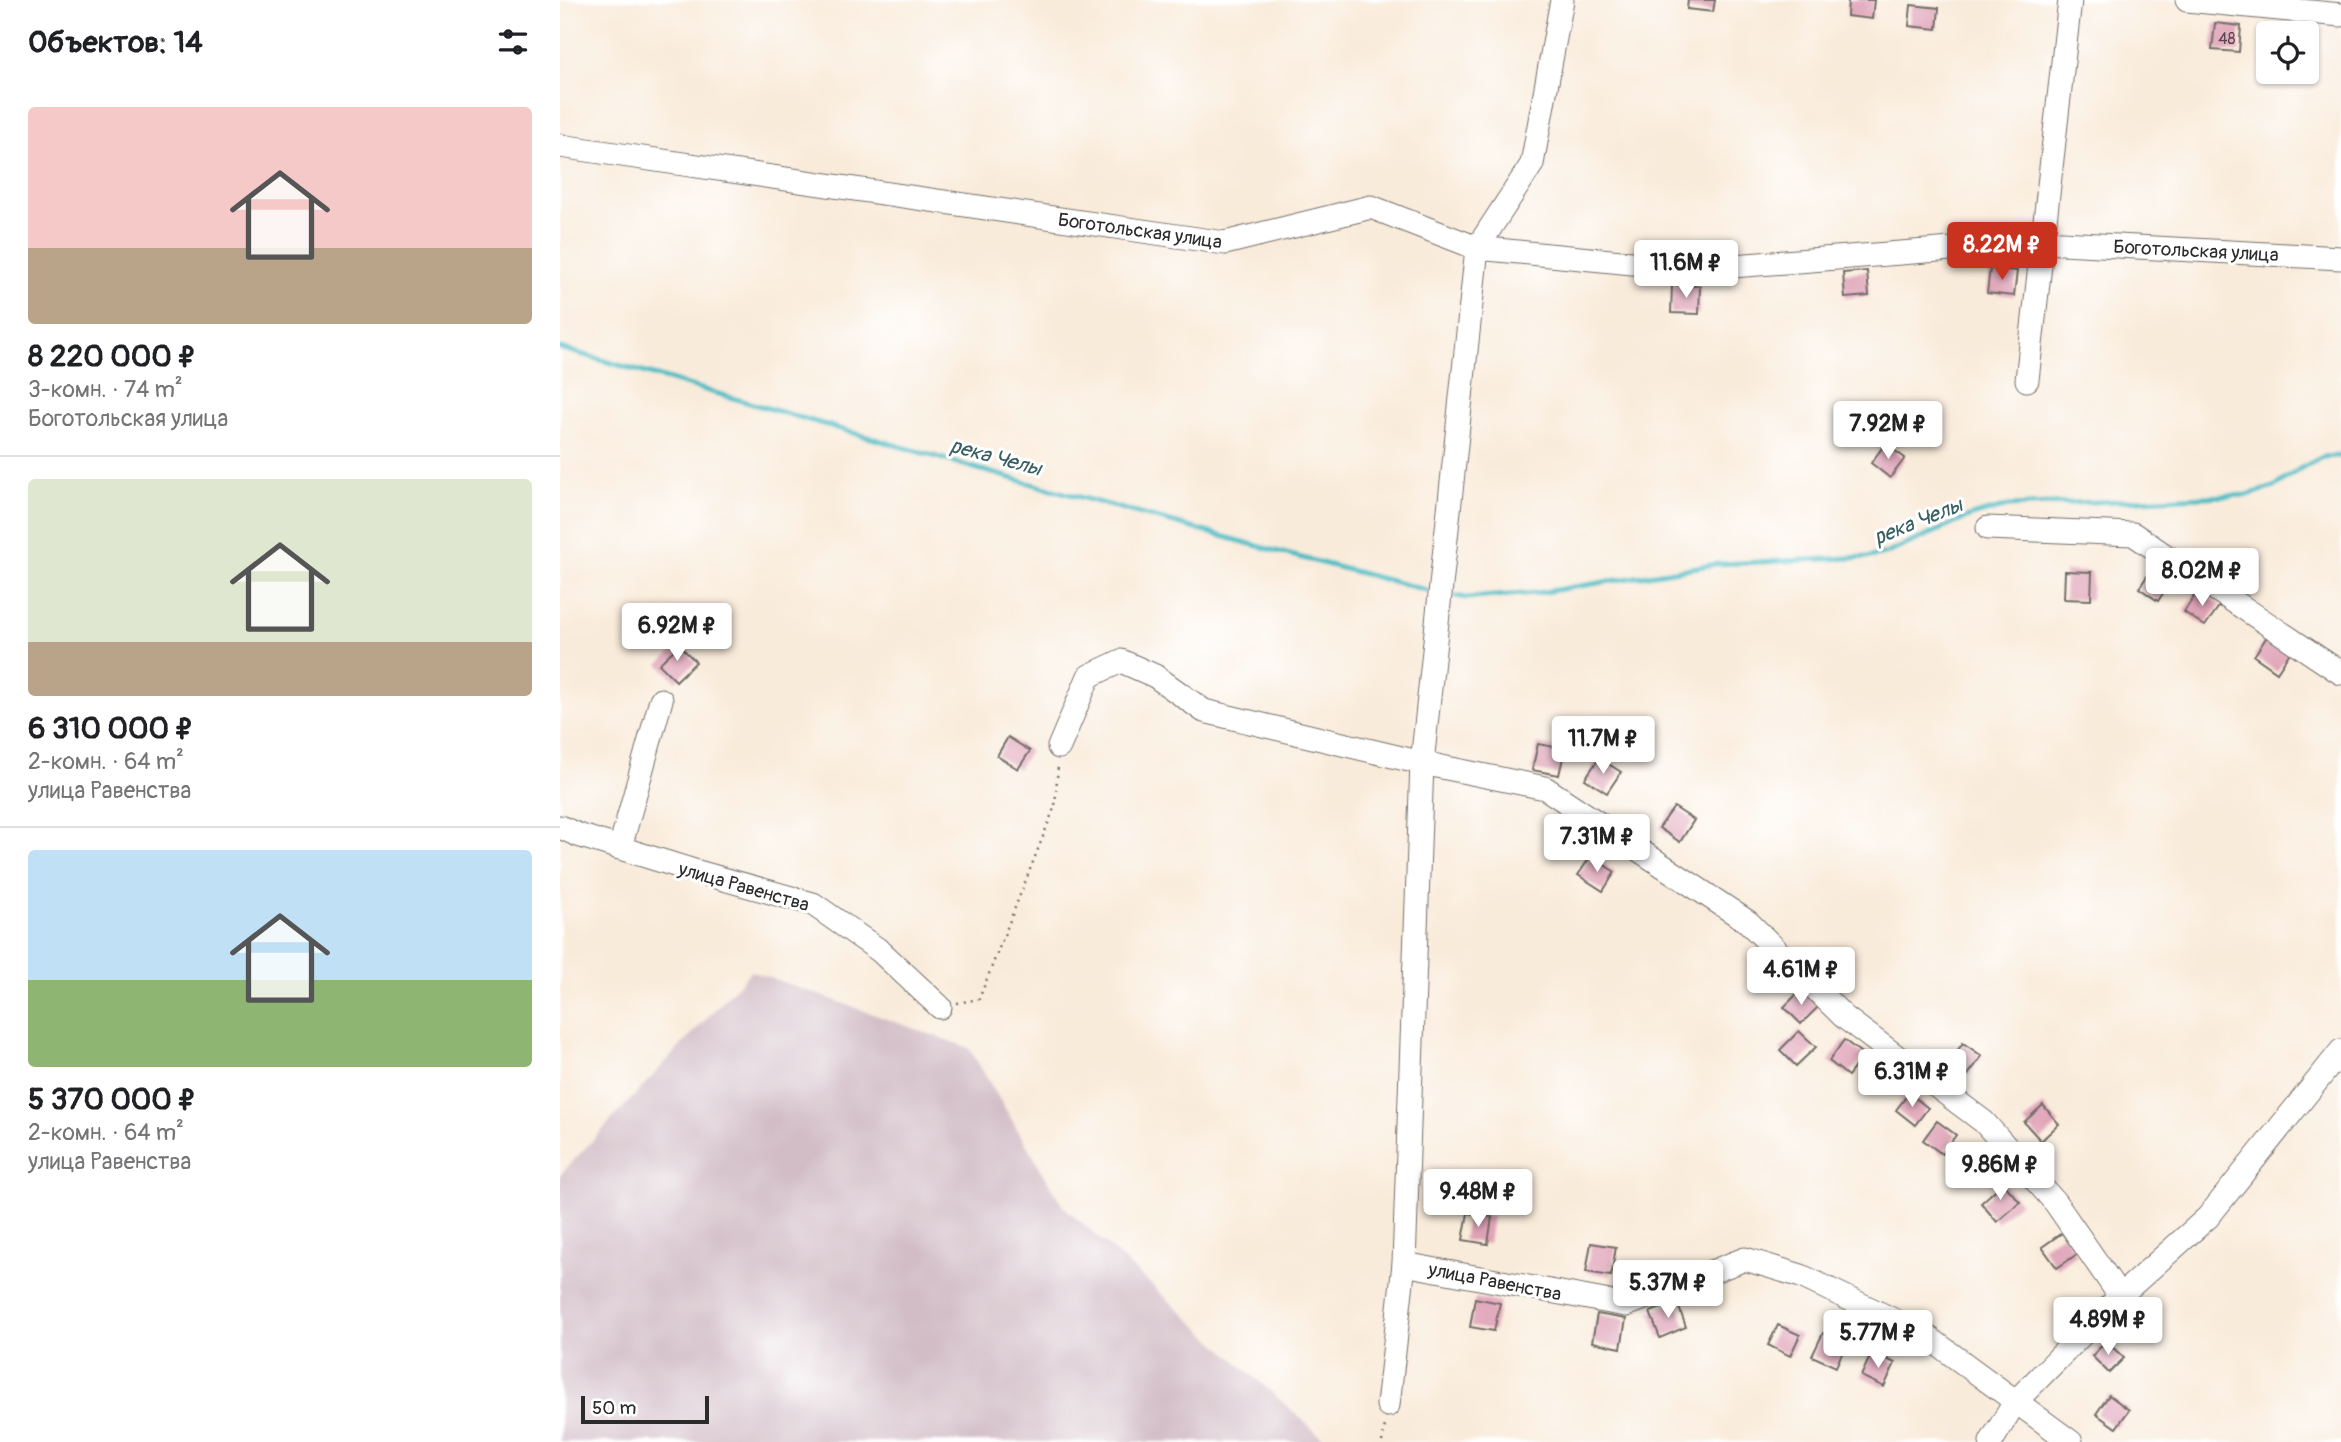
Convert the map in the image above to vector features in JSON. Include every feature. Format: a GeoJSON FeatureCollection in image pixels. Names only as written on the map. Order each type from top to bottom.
{"type":"FeatureCollection","features":[{"type":"Feature","properties":{"kind":"street"},"geometry":{"type":"LineString","coordinates":[[1388,1405],[1404,1264],[1422,763],[1478,248],[1532,164],[1562,0]]}},
{"type":"Feature","properties":{"kind":"street"},"geometry":{"type":"LineString","coordinates":[[2027,380],[2070,0]]}},
{"type":"Feature","properties":{"kind":"street"},"geometry":{"type":"LineString","coordinates":[[2187,0],[2341,15]]}},
{"type":"Feature","properties":{"kind":"street","name":"Боготольская улица"},"geometry":{"type":"LineString","coordinates":[[560,146],[1225,243],[1371,207],[1478,248],[1694,269],[2043,242],[2341,258]]}},
{"type":"Feature","properties":{"kind":"street"},"geometry":{"type":"LineString","coordinates":[[1987,528],[2133,534],[2341,673]]}},
{"type":"Feature","properties":{"kind":"street"},"geometry":{"type":"LineString","coordinates":[[1059,747],[1089,676],[1121,661],[1155,676],[1205,711],[1422,763],[1545,788],[1748,922],[1844,1017],[1984,1122],[2055,1202],[2120,1296]]}},
{"type":"Feature","properties":{"kind":"street"},"geometry":{"type":"LineString","coordinates":[[620,848],[661,700]]}},
{"type":"Feature","properties":{"kind":"street","name":"улица Равенства"},"geometry":{"type":"LineString","coordinates":[[560,827],[620,848],[813,904],[880,951],[940,1007]]}},
{"type":"Feature","properties":{"kind":"street"},"geometry":{"type":"LineString","coordinates":[[1991,1442],[2015,1402],[2120,1296],[2208,1217],[2341,1051]]}},
{"type":"Feature","properties":{"kind":"street","name":"улица Равенства"},"geometry":{"type":"LineString","coordinates":[[1404,1264],[1626,1305],[1745,1259],[1801,1276],[1926,1335],[2071,1442]]}},
{"type":"Feature","properties":{"kind":"path"},"geometry":{"type":"LineString","coordinates":[[940,1007],[979,999],[1055,806],[1059,747]]}},
{"type":"Feature","properties":{"kind":"shaded area"},"geometry":{"type":"Polygon","coordinates":[[[751,971],[969,1048],[1063,1206],[1327,1442],[560,1442],[560,1175],[751,971]]]}},
{"type":"Feature","properties":{"kind":"building"},"geometry":{"type":"Polygon","coordinates":[[[1688,0],[1715,0],[1713,12],[1687,9],[1688,0]]]}},
{"type":"Feature","properties":{"kind":"building"},"geometry":{"type":"Polygon","coordinates":[[[1848,0],[1874,0],[1872,19],[1847,16],[1848,0]]]}},
{"type":"Feature","properties":{"kind":"building"},"geometry":{"type":"Polygon","coordinates":[[[1911,5],[1939,8],[1937,29],[1909,26],[1911,5]]]}},
{"type":"Feature","properties":{"kind":"building"},"geometry":{"type":"Polygon","coordinates":[[[2215,23],[2241,26],[2239,52],[2212,50],[2215,23]]]}},
{"type":"Feature","properties":{"kind":"building"},"geometry":{"type":"Polygon","coordinates":[[[1990,268],[2017,271],[2014,296],[1987,293],[1990,268]]]}},
{"type":"Feature","properties":{"kind":"building"},"geometry":{"type":"Polygon","coordinates":[[[1867,271],[1869,296],[1845,298],[1843,273],[1867,271]]]}},
{"type":"Feature","properties":{"kind":"building"},"geometry":{"type":"Polygon","coordinates":[[[1672,285],[1700,286],[1699,314],[1671,313],[1672,285]]]}},
{"type":"Feature","properties":{"kind":"building"},"geometry":{"type":"Polygon","coordinates":[[[1885,444],[1905,458],[1890,478],[1871,463],[1885,444]]]}},
{"type":"Feature","properties":{"kind":"building"},"geometry":{"type":"Polygon","coordinates":[[[2152,569],[2171,581],[2158,601],[2139,588],[2152,569]]]}},
{"type":"Feature","properties":{"kind":"building"},"geometry":{"type":"Polygon","coordinates":[[[2065,571],[2092,572],[2091,600],[2064,599],[2065,571]]]}},
{"type":"Feature","properties":{"kind":"building"},"geometry":{"type":"Polygon","coordinates":[[[2198,590],[2220,605],[2205,626],[2184,612],[2198,590]]]}},
{"type":"Feature","properties":{"kind":"building"},"geometry":{"type":"Polygon","coordinates":[[[2268,635],[2291,651],[2277,672],[2254,656],[2268,635]]]}},
{"type":"Feature","properties":{"kind":"building"},"geometry":{"type":"Polygon","coordinates":[[[679,645],[696,662],[676,681],[659,664],[679,645]]]}},
{"type":"Feature","properties":{"kind":"building"},"geometry":{"type":"Polygon","coordinates":[[[1008,737],[1030,751],[1018,769],[997,756],[1008,737]]]}},
{"type":"Feature","properties":{"kind":"building"},"geometry":{"type":"Polygon","coordinates":[[[1538,744],[1565,749],[1559,775],[1532,770],[1538,744]]]}},
{"type":"Feature","properties":{"kind":"building"},"geometry":{"type":"Polygon","coordinates":[[[1599,758],[1621,772],[1607,793],[1585,779],[1599,758]]]}},
{"type":"Feature","properties":{"kind":"building"},"geometry":{"type":"Polygon","coordinates":[[[1674,807],[1694,820],[1680,842],[1659,828],[1674,807]]]}},
{"type":"Feature","properties":{"kind":"building"},"geometry":{"type":"Polygon","coordinates":[[[1591,856],[1615,872],[1603,891],[1578,875],[1591,856]]]}},
{"type":"Feature","properties":{"kind":"building"},"geometry":{"type":"Polygon","coordinates":[[[1801,990],[1818,1007],[1801,1024],[1784,1007],[1801,990]]]}},
{"type":"Feature","properties":{"kind":"building"},"geometry":{"type":"Polygon","coordinates":[[[1799,1031],[1816,1047],[1796,1066],[1780,1050],[1799,1031]]]}},
{"type":"Feature","properties":{"kind":"building"},"geometry":{"type":"Polygon","coordinates":[[[1844,1040],[1864,1055],[1848,1076],[1829,1061],[1844,1040]]]}},
{"type":"Feature","properties":{"kind":"building"},"geometry":{"type":"Polygon","coordinates":[[[1963,1043],[1982,1056],[1968,1075],[1950,1061],[1963,1043]]]}},
{"type":"Feature","properties":{"kind":"building"},"geometry":{"type":"Polygon","coordinates":[[[1909,1093],[1928,1108],[1915,1125],[1896,1110],[1909,1093]]]}},
{"type":"Feature","properties":{"kind":"building"},"geometry":{"type":"Polygon","coordinates":[[[2043,1105],[2059,1124],[2041,1141],[2024,1122],[2043,1105]]]}},
{"type":"Feature","properties":{"kind":"building"},"geometry":{"type":"Polygon","coordinates":[[[1937,1121],[1956,1135],[1942,1154],[1923,1140],[1937,1121]]]}},
{"type":"Feature","properties":{"kind":"building"},"geometry":{"type":"Polygon","coordinates":[[[1991,1153],[2005,1168],[1987,1183],[1974,1168],[1991,1153]]]}},
{"type":"Feature","properties":{"kind":"building"},"geometry":{"type":"Polygon","coordinates":[[[2003,1183],[2020,1202],[1997,1222],[1981,1203],[2003,1183]]]}},
{"type":"Feature","properties":{"kind":"building"},"geometry":{"type":"Polygon","coordinates":[[[1468,1213],[1492,1217],[1488,1244],[1463,1240],[1468,1213]]]}},
{"type":"Feature","properties":{"kind":"building"},"geometry":{"type":"Polygon","coordinates":[[[2062,1233],[2077,1254],[2057,1268],[2042,1247],[2062,1233]]]}},
{"type":"Feature","properties":{"kind":"building"},"geometry":{"type":"Polygon","coordinates":[[[1591,1243],[1616,1247],[1611,1276],[1586,1272],[1591,1243]]]}},
{"type":"Feature","properties":{"kind":"building"},"geometry":{"type":"Polygon","coordinates":[[[1475,1298],[1500,1303],[1494,1331],[1470,1327],[1475,1298]]]}},
{"type":"Feature","properties":{"kind":"building"},"geometry":{"type":"Polygon","coordinates":[[[1677,1302],[1686,1327],[1660,1338],[1650,1312],[1677,1302]]]}},
{"type":"Feature","properties":{"kind":"building"},"geometry":{"type":"Polygon","coordinates":[[[1597,1314],[1626,1319],[1621,1348],[1592,1342],[1597,1314]]]}},
{"type":"Feature","properties":{"kind":"building"},"geometry":{"type":"Polygon","coordinates":[[[1778,1325],[1800,1335],[1790,1356],[1768,1345],[1778,1325]]]}},
{"type":"Feature","properties":{"kind":"building"},"geometry":{"type":"Polygon","coordinates":[[[1823,1333],[1846,1344],[1836,1367],[1812,1356],[1823,1333]]]}},
{"type":"Feature","properties":{"kind":"building"},"geometry":{"type":"Polygon","coordinates":[[[2106,1341],[2124,1358],[2109,1373],[2092,1356],[2106,1341]]]}},
{"type":"Feature","properties":{"kind":"building"},"geometry":{"type":"Polygon","coordinates":[[[1872,1352],[1895,1363],[1884,1387],[1861,1376],[1872,1352]]]}},
{"type":"Feature","properties":{"kind":"building"},"geometry":{"type":"Polygon","coordinates":[[[2109,1395],[2129,1410],[2116,1428],[2096,1414],[2109,1395]]]}},
{"type":"Feature","properties":{"kind":"waterway","name":"река Челы"},"geometry":{"type":"LineString","coordinates":[[560,348],[978,469],[1426,590]]}},
{"type":"Feature","properties":{"kind":"waterway","name":"река Челы"},"geometry":{"type":"LineString","coordinates":[[1456,596],[1466,598],[1537,593],[1716,564],[1870,557],[1885,554],[1971,516],[2008,506],[2247,495],[2274,487],[2301,468],[2323,457],[2341,456]]}}]}
